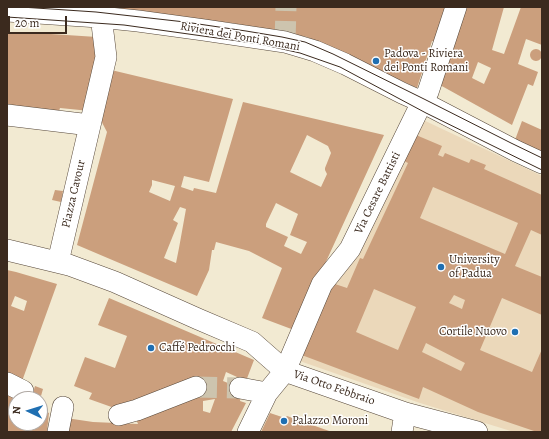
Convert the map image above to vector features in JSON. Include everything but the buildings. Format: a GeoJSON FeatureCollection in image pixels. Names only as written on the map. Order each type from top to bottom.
{"type":"FeatureCollection","features":[{"type":"Feature","properties":{"kind":"street","name":"Via Cesare Battisti"},"geometry":{"type":"LineString","coordinates":[[248,432],[267,393],[285,371],[322,284],[350,250],[428,92],[456,7]]}},
{"type":"Feature","properties":{"kind":"street","name":"Riviera dei Ponti Romani"},"geometry":{"type":"LineString","coordinates":[[7,11],[96,12],[285,42],[321,53],[345,64],[542,163]]}},
{"type":"Feature","properties":{"kind":"street","name":"Piazza Cavour"},"geometry":{"type":"LineString","coordinates":[[64,263],[92,119],[106,57],[102,24],[96,12]]}},
{"type":"Feature","properties":{"kind":"street"},"geometry":{"type":"LineString","coordinates":[[7,115],[92,119]]}},
{"type":"Feature","properties":{"kind":"street"},"geometry":{"type":"LineString","coordinates":[[7,250],[64,263]]}},
{"type":"Feature","properties":{"kind":"street","name":"Via Otto Febbraio"},"geometry":{"type":"LineString","coordinates":[[64,263],[115,282],[252,342],[285,371],[403,422],[477,432]]}},
{"type":"Feature","properties":{"kind":"street"},"geometry":{"type":"LineString","coordinates":[[119,416],[196,388]]}},
{"type":"Feature","properties":{"kind":"street"},"geometry":{"type":"LineString","coordinates":[[240,388],[267,393]]}},
{"type":"Feature","properties":{"kind":"street"},"geometry":{"type":"LineString","coordinates":[[58,432],[62,407]]}},
{"type":"Feature","properties":{"kind":"shaded area","name":"University of Padua"},"geometry":{"type":"Polygon","coordinates":[[[419,118],[542,176],[542,432],[514,432],[420,403],[294,359],[419,118]]]}},
{"type":"Feature","properties":{"kind":"tunnel"},"geometry":{"type":"LineString","coordinates":[[285,42],[286,7]]}},
{"type":"Feature","properties":{"kind":"tunnel"},"geometry":{"type":"LineString","coordinates":[[196,387],[240,388]]}},
{"type":"Feature","properties":{"kind":"tram line"},"geometry":{"type":"LineString","coordinates":[[21,7],[96,12],[185,22],[305,42],[333,54],[542,158]]}},
{"type":"Feature","properties":{"kind":"tram line"},"geometry":{"type":"LineString","coordinates":[[7,17],[124,25],[260,44],[300,53],[340,67],[426,113],[542,170]]}},
{"type":"Feature","properties":{"kind":"place","name":"Padova - Riviera dei Ponti Romani"},"geometry":{"type":"Point","coordinates":[376,61]}},
{"type":"Feature","properties":{"kind":"place","name":"University of Padua"},"geometry":{"type":"Point","coordinates":[441,267]}},
{"type":"Feature","properties":{"kind":"place","name":"Cortile Nuovo"},"geometry":{"type":"Point","coordinates":[515,332]}},
{"type":"Feature","properties":{"kind":"place","name":"Caffé Pedrocchi"},"geometry":{"type":"Point","coordinates":[151,348]}},
{"type":"Feature","properties":{"kind":"place","name":"Palazzo Moroni"},"geometry":{"type":"Point","coordinates":[284,421]}}]}
